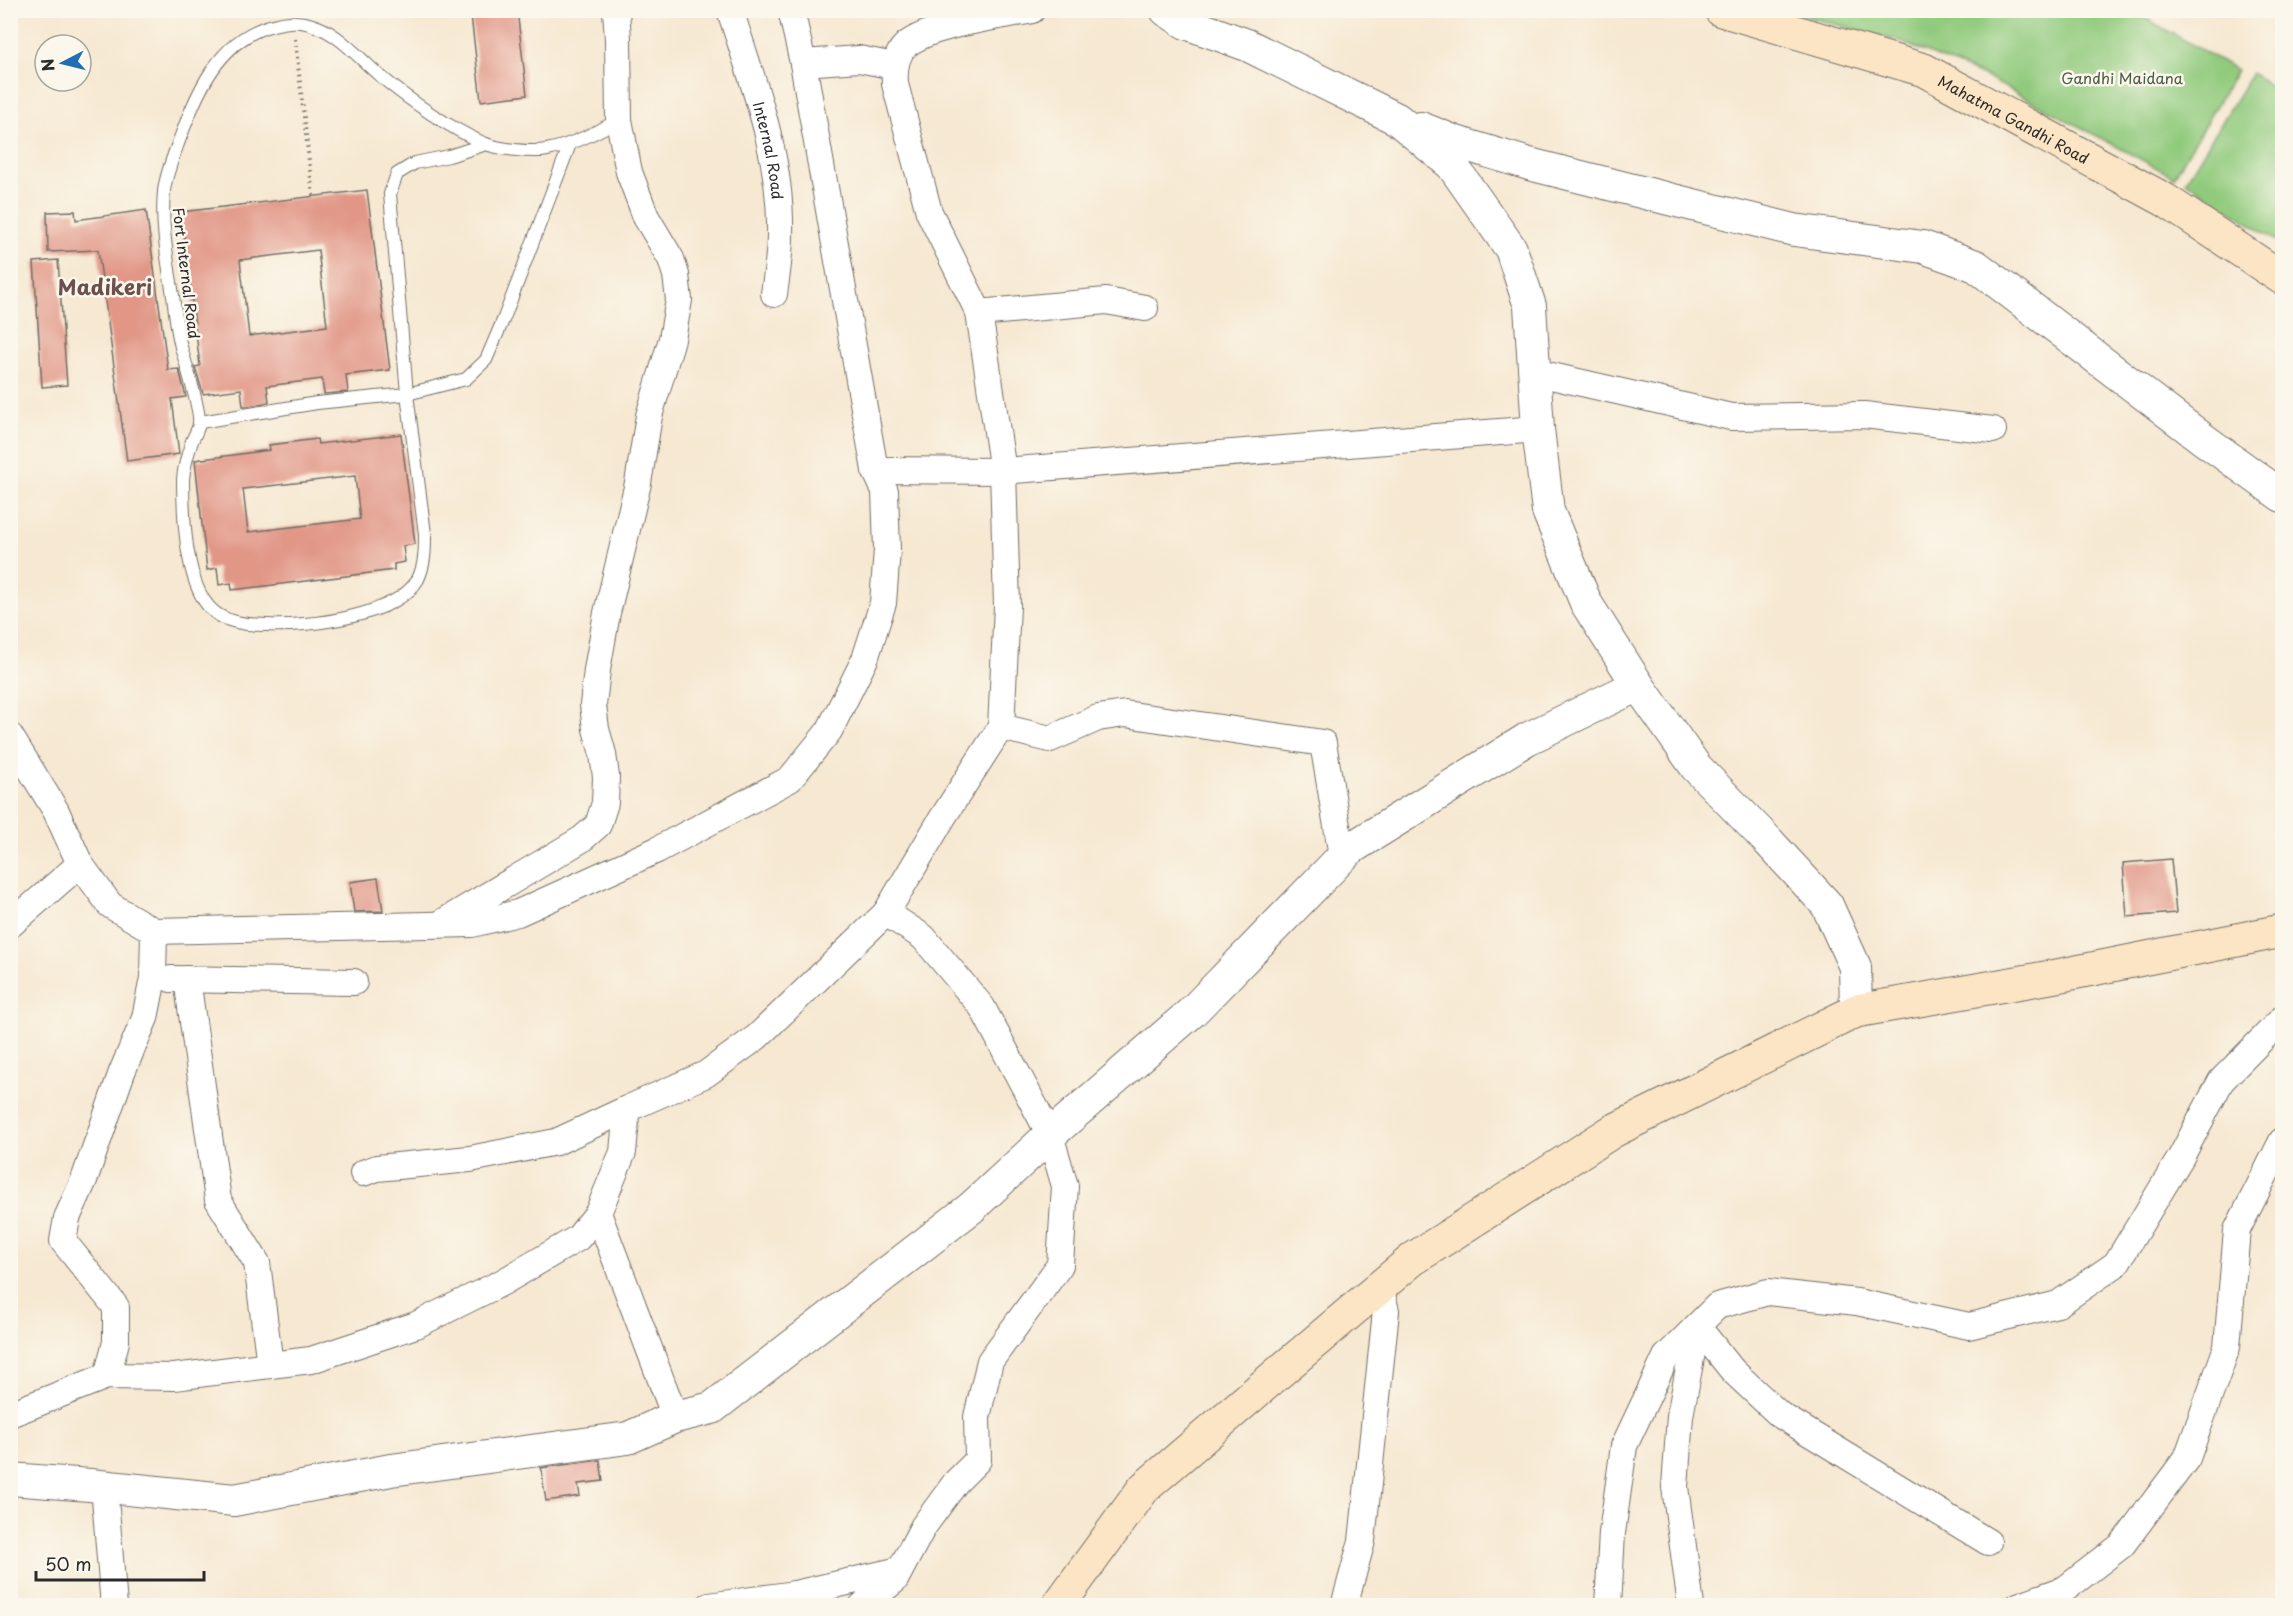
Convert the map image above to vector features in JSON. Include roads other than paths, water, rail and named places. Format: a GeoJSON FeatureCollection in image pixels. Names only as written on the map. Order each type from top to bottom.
{"type":"FeatureCollection","features":[{"type":"Feature","properties":{"kind":"main road","name":"Mahatma Gandhi Road"},"geometry":{"type":"LineString","coordinates":[[1721,10],[1924,70],[2165,200],[2283,278]]}},
{"type":"Feature","properties":{"kind":"main road"},"geometry":{"type":"LineString","coordinates":[[1058,1605],[1144,1488],[1413,1259],[1613,1131],[1856,1011],[2062,975],[2283,931]]}},
{"type":"Feature","properties":{"kind":"street"},"geometry":{"type":"LineString","coordinates":[[438,925],[582,839],[598,825],[605,803],[606,777],[593,705],[597,670],[607,613],[638,483],[649,417],[675,329],[679,300],[676,275],[671,260],[646,217],[629,172],[619,120],[616,10]]}},
{"type":"Feature","properties":{"kind":"street","name":"Internal Road"},"geometry":{"type":"LineString","coordinates":[[730,10],[770,138],[780,233],[774,294]]}},
{"type":"Feature","properties":{"kind":"street"},"geometry":{"type":"LineString","coordinates":[[10,736],[56,811],[80,864],[110,905],[154,931],[472,924],[518,913],[657,850],[790,779],[829,731],[865,659],[884,603],[887,549],[885,491],[875,470],[803,63],[791,10]]}},
{"type":"Feature","properties":{"kind":"street"},"geometry":{"type":"LineString","coordinates":[[363,1173],[377,1168],[470,1159],[556,1142],[706,1074],[758,1037],[886,913],[943,817],[1001,727],[1007,606],[1003,471],[979,313],[929,212],[895,84],[894,66],[904,46],[919,37],[946,28],[1032,10]]}},
{"type":"Feature","properties":{"kind":"street"},"geometry":{"type":"LineString","coordinates":[[1166,10],[1186,23],[1246,45],[1397,118],[1456,142],[1529,164],[1794,230],[1923,247],[1976,266],[2203,439],[2283,496]]}},
{"type":"Feature","properties":{"kind":"street"},"geometry":{"type":"LineString","coordinates":[[803,63],[858,59],[894,66]]}},
{"type":"Feature","properties":{"kind":"street"},"geometry":{"type":"LineString","coordinates":[[1397,118],[1452,165],[1511,249],[1530,306],[1538,429],[1548,511],[1586,603],[1638,685],[1696,767],[1827,905],[1855,967],[1856,1011]]}},
{"type":"Feature","properties":{"kind":"street"},"geometry":{"type":"LineString","coordinates":[[979,313],[1106,301],[1145,308]]}},
{"type":"Feature","properties":{"kind":"street"},"geometry":{"type":"LineString","coordinates":[[1534,372],[1731,417],[1864,415],[1993,430]]}},
{"type":"Feature","properties":{"kind":"street"},"geometry":{"type":"LineString","coordinates":[[875,470],[1003,471],[1538,429]]}},
{"type":"Feature","properties":{"kind":"street"},"geometry":{"type":"LineString","coordinates":[[10,1479],[104,1486],[234,1500],[391,1470],[628,1438],[675,1417],[712,1408],[971,1208],[1050,1135],[1191,1012],[1342,856],[1527,740],[1638,685]]}},
{"type":"Feature","properties":{"kind":"street"},"geometry":{"type":"LineString","coordinates":[[1001,727],[1050,739],[1098,718],[1125,714],[1323,743],[1342,856]]}},
{"type":"Feature","properties":{"kind":"street"},"geometry":{"type":"LineString","coordinates":[[10,925],[80,864]]}},
{"type":"Feature","properties":{"kind":"street"},"geometry":{"type":"LineString","coordinates":[[862,1605],[895,1580],[923,1527],[956,1482],[978,1460],[977,1417],[990,1361],[1060,1265],[1065,1186],[1050,1135],[982,1007],[923,937],[886,913]]}},
{"type":"Feature","properties":{"kind":"street"},"geometry":{"type":"LineString","coordinates":[[107,1376],[116,1342],[116,1307],[63,1241],[67,1218],[84,1180],[122,1072],[145,1018],[153,978],[154,931]]}},
{"type":"Feature","properties":{"kind":"street"},"geometry":{"type":"LineString","coordinates":[[153,978],[354,982]]}},
{"type":"Feature","properties":{"kind":"street"},"geometry":{"type":"LineString","coordinates":[[187,979],[218,1200],[257,1263],[270,1365]]}},
{"type":"Feature","properties":{"kind":"street"},"geometry":{"type":"LineString","coordinates":[[1608,1605],[1612,1533],[1624,1446],[1666,1357],[1717,1306],[1768,1292],[1857,1302],[1969,1326],[2058,1304],[2115,1264],[2181,1157],[2221,1081],[2283,1019]]}},
{"type":"Feature","properties":{"kind":"street"},"geometry":{"type":"LineString","coordinates":[[10,1414],[107,1376],[174,1377],[310,1360],[416,1325],[503,1282],[578,1238],[598,1213],[623,1152],[627,1108]]}},
{"type":"Feature","properties":{"kind":"street"},"geometry":{"type":"LineString","coordinates":[[2018,1605],[2065,1589],[2122,1545],[2187,1458],[2227,1347],[2237,1230],[2283,1142]]}},
{"type":"Feature","properties":{"kind":"street"},"geometry":{"type":"LineString","coordinates":[[598,1213],[675,1417]]}},
{"type":"Feature","properties":{"kind":"street"},"geometry":{"type":"LineString","coordinates":[[1344,1605],[1362,1541],[1386,1311],[1380,1287]]}},
{"type":"Feature","properties":{"kind":"street"},"geometry":{"type":"LineString","coordinates":[[1697,1326],[1733,1371],[1780,1415],[1988,1542]]}},
{"type":"Feature","properties":{"kind":"street"},"geometry":{"type":"LineString","coordinates":[[1691,1605],[1675,1487],[1680,1416],[1697,1326]]}},
{"type":"Feature","properties":{"kind":"street"},"geometry":{"type":"LineString","coordinates":[[104,1486],[114,1605]]}},
{"type":"Feature","properties":{"kind":"street"},"geometry":{"type":"LineString","coordinates":[[709,1605],[795,1600],[900,1570]]}},
{"type":"Feature","properties":{"kind":"lane","name":"Fort Internal Road"},"geometry":{"type":"LineString","coordinates":[[200,422],[179,339],[162,208],[164,186],[171,163],[199,92],[220,57],[241,39],[257,31],[292,21],[319,27],[341,41],[401,94],[486,144]]}},
{"type":"Feature","properties":{"kind":"lane"},"geometry":{"type":"LineString","coordinates":[[570,144],[486,360],[466,379],[407,394],[317,403],[200,422],[183,469],[183,497],[192,571],[200,597],[214,612],[230,620],[259,625],[292,626],[340,619],[381,607],[406,594],[418,578],[425,555],[425,534],[407,394],[390,194],[397,174],[415,163],[449,156],[486,144],[542,151],[570,144],[619,120]]}},
{"type":"Feature","properties":{"kind":"district","name":"Madikeri"},"geometry":{"type":"Point","coordinates":[105,286]}},
{"type":"Feature","properties":{"kind":"park label","name":"Gandhi Maidana"},"geometry":{"type":"Point","coordinates":[2122,77]}}]}
